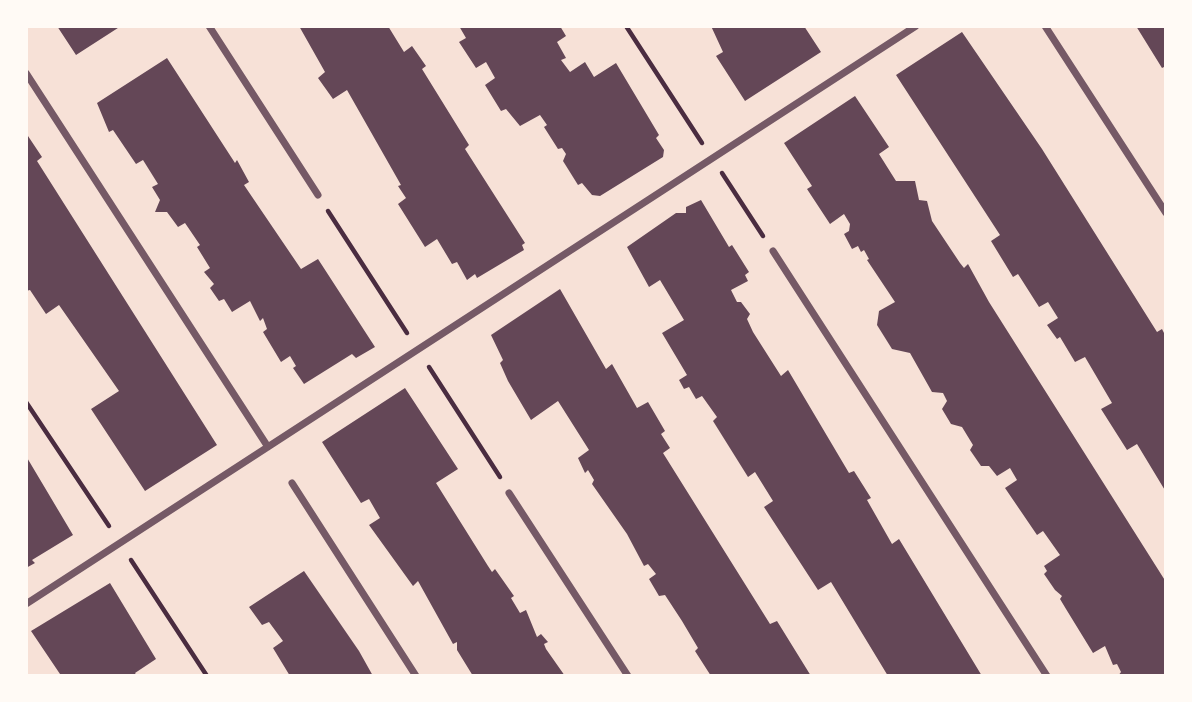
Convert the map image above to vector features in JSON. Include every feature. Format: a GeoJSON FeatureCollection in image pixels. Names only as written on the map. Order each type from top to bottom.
{"type":"FeatureCollection","features":[{"type":"Feature","properties":{"kind":"street"},"geometry":{"type":"LineString","coordinates":[[209,26],[318,195]]}},
{"type":"Feature","properties":{"kind":"street"},"geometry":{"type":"LineString","coordinates":[[26,604],[916,26]]}},
{"type":"Feature","properties":{"kind":"street"},"geometry":{"type":"LineString","coordinates":[[1045,26],[1166,213]]}},
{"type":"Feature","properties":{"kind":"street"},"geometry":{"type":"LineString","coordinates":[[26,73],[268,447]]}},
{"type":"Feature","properties":{"kind":"street"},"geometry":{"type":"LineString","coordinates":[[773,251],[1047,676]]}},
{"type":"Feature","properties":{"kind":"street"},"geometry":{"type":"LineString","coordinates":[[292,483],[416,676]]}},
{"type":"Feature","properties":{"kind":"street"},"geometry":{"type":"LineString","coordinates":[[509,493],[628,676]]}},
{"type":"Feature","properties":{"kind":"building"},"geometry":{"type":"Polygon","coordinates":[[[57,26],[121,26],[76,55],[57,26]]]}},
{"type":"Feature","properties":{"kind":"building"},"geometry":{"type":"Polygon","coordinates":[[[299,26],[388,26],[404,52],[412,46],[426,66],[422,69],[469,145],[465,149],[525,243],[522,245],[524,250],[477,278],[475,274],[467,280],[457,262],[452,264],[437,239],[425,247],[398,204],[406,198],[398,186],[401,185],[347,90],[333,99],[318,78],[325,72],[299,26]]]}},
{"type":"Feature","properties":{"kind":"building"},"geometry":{"type":"Polygon","coordinates":[[[459,26],[560,26],[566,36],[557,42],[566,58],[561,60],[570,72],[585,62],[594,77],[616,63],[659,135],[656,138],[664,150],[663,157],[600,196],[592,195],[582,183],[578,185],[563,161],[566,154],[562,148],[558,149],[540,115],[520,126],[506,109],[501,111],[485,85],[495,78],[486,62],[476,68],[459,42],[466,38],[459,26]]]}},
{"type":"Feature","properties":{"kind":"building"},"geometry":{"type":"Polygon","coordinates":[[[711,26],[804,26],[821,52],[745,101],[716,56],[723,52],[711,26]]]}},
{"type":"Feature","properties":{"kind":"building"},"geometry":{"type":"Polygon","coordinates":[[[1136,26],[1166,26],[1166,66],[1162,68],[1136,26]]]}},
{"type":"Feature","properties":{"kind":"building"},"geometry":{"type":"Polygon","coordinates":[[[962,32],[1042,149],[1157,332],[1162,329],[1166,337],[1166,492],[1137,444],[1127,450],[1101,409],[1112,403],[1085,357],[1075,362],[1060,337],[1057,339],[1047,325],[1058,318],[1048,302],[1039,307],[1018,274],[1013,277],[991,241],[1000,235],[896,75],[962,32]]]}},
{"type":"Feature","properties":{"kind":"building"},"geometry":{"type":"Polygon","coordinates":[[[167,58],[235,163],[237,160],[249,182],[244,185],[301,269],[318,259],[375,347],[356,358],[352,354],[304,384],[293,368],[296,366],[290,356],[281,362],[263,332],[267,329],[263,318],[260,321],[250,301],[232,312],[224,299],[219,301],[210,288],[214,284],[204,272],[210,268],[197,247],[200,245],[185,223],[178,227],[167,212],[155,212],[160,200],[152,187],[158,184],[143,160],[136,164],[113,130],[109,132],[97,103],[167,58]]]}},
{"type":"Feature","properties":{"kind":"building"},"geometry":{"type":"Polygon","coordinates":[[[855,96],[889,147],[879,154],[896,181],[915,181],[919,200],[927,201],[932,221],[964,268],[968,264],[989,302],[1166,582],[1166,676],[1118,676],[1121,672],[1117,664],[1113,665],[1105,646],[1093,653],[1060,599],[1062,596],[1044,574],[1047,571],[1044,566],[1060,555],[1043,531],[1037,535],[1005,488],[1017,480],[1010,468],[997,476],[989,466],[981,466],[970,450],[973,445],[962,427],[951,424],[942,409],[947,401],[943,393],[932,392],[910,353],[892,349],[877,325],[879,311],[895,302],[867,260],[869,259],[864,250],[861,252],[858,246],[852,249],[844,234],[849,231],[850,224],[844,214],[830,224],[807,189],[812,186],[784,143],[855,96]]]}},
{"type":"Feature","properties":{"kind":"building"},"geometry":{"type":"Polygon","coordinates":[[[26,133],[42,157],[37,161],[217,445],[145,491],[91,409],[119,391],[59,305],[46,314],[30,290],[26,291],[26,133]]]}},
{"type":"Feature","properties":{"kind":"building"},"geometry":{"type":"Polygon","coordinates":[[[701,200],[729,247],[732,245],[749,272],[745,275],[748,281],[731,290],[737,302],[741,302],[750,314],[747,319],[753,332],[781,376],[788,370],[849,473],[854,471],[871,498],[867,500],[892,544],[899,539],[982,676],[888,676],[831,582],[818,590],[764,507],[773,501],[755,472],[748,477],[713,421],[717,417],[702,396],[696,399],[689,387],[684,389],[679,380],[687,375],[662,333],[684,320],[660,280],[649,287],[627,247],[676,213],[686,213],[686,207],[701,200]]]}},
{"type":"Feature","properties":{"kind":"building"},"geometry":{"type":"Polygon","coordinates":[[[560,289],[606,369],[612,364],[637,408],[648,402],[665,431],[661,434],[670,448],[663,453],[770,624],[777,621],[811,676],[711,676],[695,651],[698,648],[682,621],[665,595],[659,596],[649,579],[656,574],[648,564],[644,566],[627,534],[592,484],[594,480],[588,470],[585,473],[578,458],[589,450],[558,401],[531,420],[508,381],[500,363],[503,360],[491,335],[560,289]]]}},
{"type":"Feature","properties":{"kind":"building"},"geometry":{"type":"Polygon","coordinates":[[[405,388],[458,469],[436,483],[492,572],[495,569],[514,596],[511,598],[520,613],[526,610],[537,637],[541,634],[548,642],[544,644],[546,649],[565,676],[473,676],[457,650],[457,642],[453,644],[418,581],[413,586],[369,525],[380,518],[369,499],[361,503],[322,442],[405,388]]]}},
{"type":"Feature","properties":{"kind":"building"},"geometry":{"type":"Polygon","coordinates":[[[26,456],[73,535],[32,560],[35,563],[26,568],[26,456]]]}},
{"type":"Feature","properties":{"kind":"building"},"geometry":{"type":"Polygon","coordinates":[[[304,571],[373,676],[290,676],[273,648],[283,641],[269,622],[262,625],[249,607],[304,571]]]}},
{"type":"Feature","properties":{"kind":"building"},"geometry":{"type":"Polygon","coordinates":[[[110,583],[156,659],[135,673],[137,676],[55,676],[60,674],[31,631],[110,583]]]}}]}
